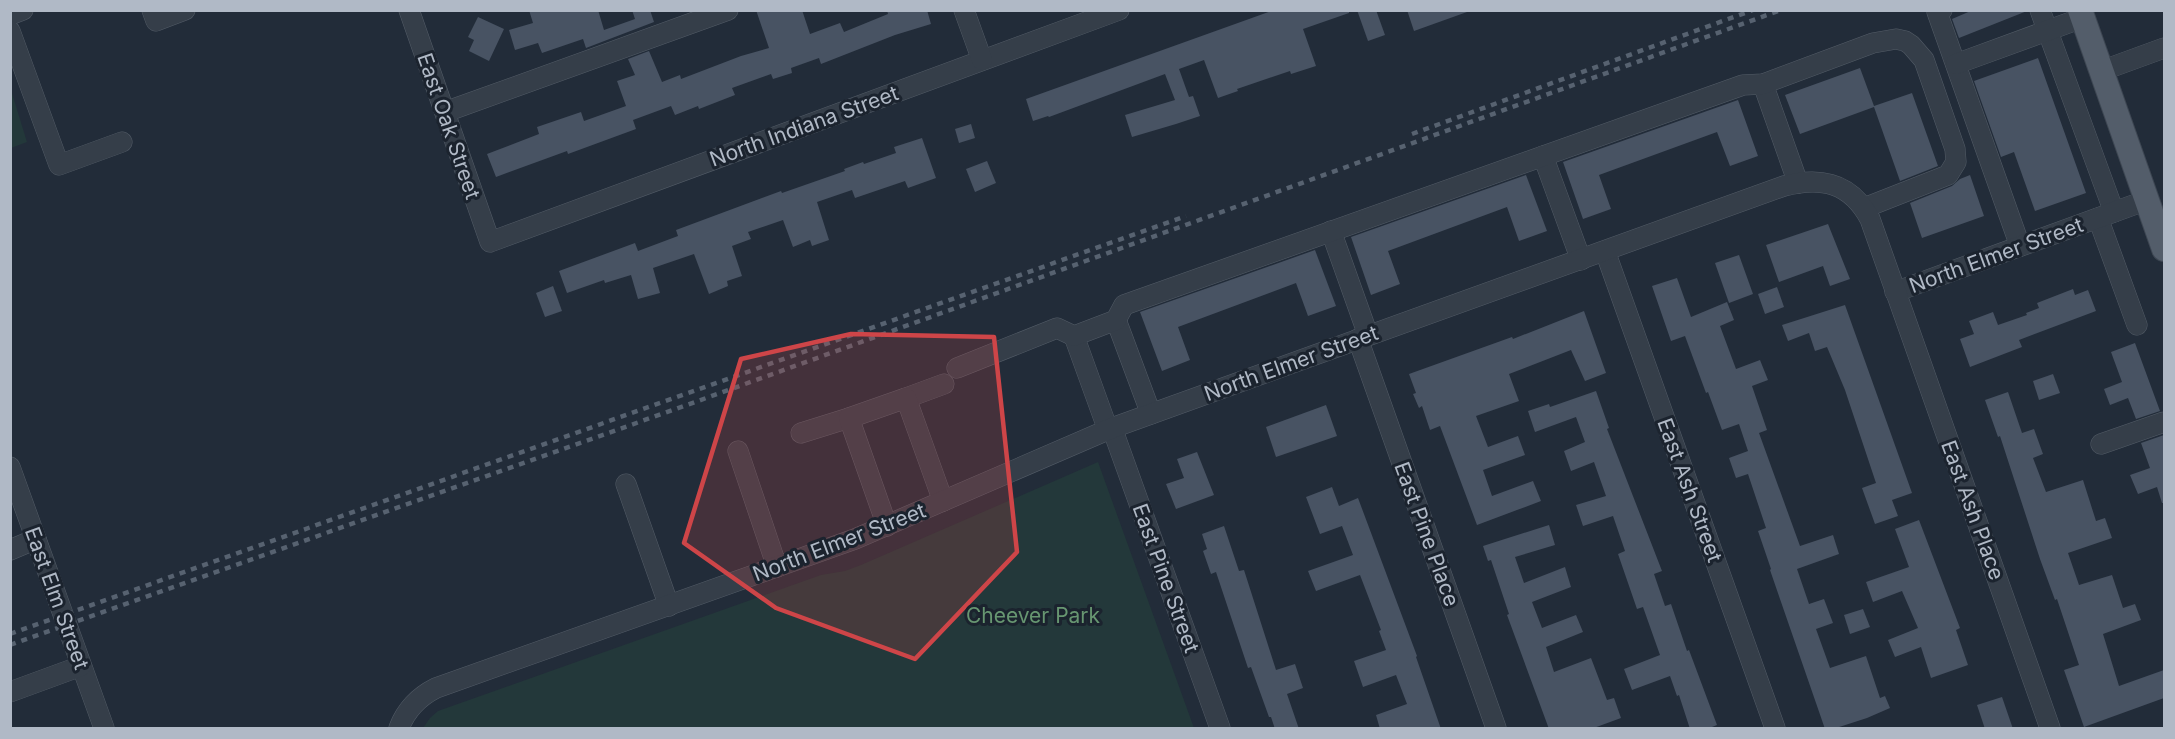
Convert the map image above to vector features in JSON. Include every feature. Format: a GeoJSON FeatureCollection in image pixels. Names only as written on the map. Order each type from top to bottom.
{"type":"FeatureCollection","features":[{"type":"Feature","properties":{"kind":"main road"},"geometry":{"type":"LineString","coordinates":[[2081,14],[2164,249]]}},
{"type":"Feature","properties":{"kind":"street"},"geometry":{"type":"LineString","coordinates":[[10,15],[23,10]]}},
{"type":"Feature","properties":{"kind":"street"},"geometry":{"type":"LineString","coordinates":[[152,10],[156,21],[185,10]]}},
{"type":"Feature","properties":{"kind":"street","name":"East Oak Street"},"geometry":{"type":"LineString","coordinates":[[409,10],[490,242]]}},
{"type":"Feature","properties":{"kind":"street"},"geometry":{"type":"LineString","coordinates":[[445,112],[728,10]]}},
{"type":"Feature","properties":{"kind":"street"},"geometry":{"type":"LineString","coordinates":[[964,10],[982,60]]}},
{"type":"Feature","properties":{"kind":"street","name":"North Indiana Street"},"geometry":{"type":"LineString","coordinates":[[490,242],[1119,10]]}},
{"type":"Feature","properties":{"kind":"street"},"geometry":{"type":"LineString","coordinates":[[1942,10],[1937,12],[2020,246]]}},
{"type":"Feature","properties":{"kind":"street"},"geometry":{"type":"LineString","coordinates":[[2040,10],[2106,215],[2137,325]]}},
{"type":"Feature","properties":{"kind":"street"},"geometry":{"type":"LineString","coordinates":[[1956,64],[2047,30],[2081,14]]}},
{"type":"Feature","properties":{"kind":"street"},"geometry":{"type":"LineString","coordinates":[[10,31],[59,165],[122,142]]}},
{"type":"Feature","properties":{"kind":"street"},"geometry":{"type":"LineString","coordinates":[[957,368],[1058,328],[1074,336],[1116,320],[1124,305],[1743,85],[1763,84],[1886,40],[1905,41],[1924,60],[1956,149],[1956,162],[1953,170],[1942,179],[1864,208]]}},
{"type":"Feature","properties":{"kind":"street"},"geometry":{"type":"LineString","coordinates":[[2101,71],[2164,48]]}},
{"type":"Feature","properties":{"kind":"street"},"geometry":{"type":"LineString","coordinates":[[1763,84],[1798,183]]}},
{"type":"Feature","properties":{"kind":"street"},"geometry":{"type":"LineString","coordinates":[[1544,156],[1581,260]]}},
{"type":"Feature","properties":{"kind":"street","name":"North Elmer Street"},"geometry":{"type":"LineString","coordinates":[[399,729],[412,705],[427,692],[436,688],[855,540],[1110,429],[1798,183],[1822,182],[1834,185],[1854,197],[1864,208],[1870,219],[1895,292],[2147,200]]}},
{"type":"Feature","properties":{"kind":"street","name":"East Pine Place"},"geometry":{"type":"LineString","coordinates":[[1331,231],[1363,337],[1496,729]]}},
{"type":"Feature","properties":{"kind":"street","name":"East Ash Street"},"geometry":{"type":"LineString","coordinates":[[1605,251],[1775,729]]}},
{"type":"Feature","properties":{"kind":"street","name":"East Ash Place"},"geometry":{"type":"LineString","coordinates":[[1895,292],[2050,729]]}},
{"type":"Feature","properties":{"kind":"street"},"geometry":{"type":"LineString","coordinates":[[1116,320],[1151,414]]}},
{"type":"Feature","properties":{"kind":"street","name":"East Pine Street"},"geometry":{"type":"LineString","coordinates":[[1074,336],[1220,729]]}},
{"type":"Feature","properties":{"kind":"street"},"geometry":{"type":"LineString","coordinates":[[801,433],[944,384]]}},
{"type":"Feature","properties":{"kind":"street"},"geometry":{"type":"LineString","coordinates":[[906,398],[943,501]]}},
{"type":"Feature","properties":{"kind":"street"},"geometry":{"type":"LineString","coordinates":[[849,418],[887,526]]}},
{"type":"Feature","properties":{"kind":"street"},"geometry":{"type":"LineString","coordinates":[[2102,444],[2164,422]]}},
{"type":"Feature","properties":{"kind":"street"},"geometry":{"type":"LineString","coordinates":[[738,451],[777,567]]}},
{"type":"Feature","properties":{"kind":"street","name":"East Elm Street"},"geometry":{"type":"LineString","coordinates":[[10,467],[104,729]]}},
{"type":"Feature","properties":{"kind":"street"},"geometry":{"type":"LineString","coordinates":[[626,484],[669,606]]}},
{"type":"Feature","properties":{"kind":"street"},"geometry":{"type":"LineString","coordinates":[[10,550],[36,539]]}},
{"type":"Feature","properties":{"kind":"street"},"geometry":{"type":"LineString","coordinates":[[10,692],[81,666]]}},
{"type":"Feature","properties":{"kind":"highlighted area"},"geometry":{"type":"Polygon","coordinates":[[[851,334],[994,337],[1017,552],[915,659],[776,608],[684,543],[741,359],[851,334]]]}},
{"type":"Feature","properties":{"kind":"green space"},"geometry":{"type":"Polygon","coordinates":[[[11,90],[27,142],[10,148],[11,90]]]}},
{"type":"Feature","properties":{"kind":"green space","name":"Cheever Park"},"geometry":{"type":"Polygon","coordinates":[[[1098,462],[1194,728],[423,728],[438,711],[821,575],[845,571],[861,565],[1098,462]]]}},
{"type":"Feature","properties":{"kind":"building"},"geometry":{"type":"Polygon","coordinates":[[[529,10],[598,10],[604,30],[635,19],[632,10],[650,10],[654,22],[586,48],[583,39],[542,53],[538,43],[515,50],[509,30],[533,23],[529,10]]]}},
{"type":"Feature","properties":{"kind":"building"},"geometry":{"type":"Polygon","coordinates":[[[756,10],[802,10],[810,34],[840,23],[844,32],[888,14],[887,10],[927,10],[931,24],[895,35],[821,64],[819,58],[791,68],[792,73],[773,79],[771,74],[732,88],[735,95],[699,109],[698,106],[675,115],[671,106],[633,120],[636,129],[496,177],[487,154],[539,134],[537,127],[581,112],[584,121],[626,106],[617,81],[635,75],[628,59],[649,51],[662,82],[680,75],[681,79],[769,48],[756,10]]]}},
{"type":"Feature","properties":{"kind":"building"},"geometry":{"type":"Polygon","coordinates":[[[1274,10],[1349,10],[1349,13],[1303,29],[1316,66],[1291,74],[1290,71],[1218,98],[1204,60],[1179,69],[1189,97],[1193,96],[1200,116],[1132,137],[1125,115],[1175,100],[1165,74],[1033,121],[1026,99],[1274,10]]]}},
{"type":"Feature","properties":{"kind":"building"},"geometry":{"type":"Polygon","coordinates":[[[1357,10],[1376,10],[1385,35],[1368,41],[1357,10]]]}},
{"type":"Feature","properties":{"kind":"building"},"geometry":{"type":"Polygon","coordinates":[[[1407,10],[1467,10],[1467,12],[1414,31],[1407,10]]]}},
{"type":"Feature","properties":{"kind":"building"},"geometry":{"type":"Polygon","coordinates":[[[1973,10],[2027,11],[1959,38],[1952,19],[1973,10]]]}},
{"type":"Feature","properties":{"kind":"building"},"geometry":{"type":"Polygon","coordinates":[[[478,17],[504,29],[489,61],[469,51],[474,40],[468,37],[478,17]]]}},
{"type":"Feature","properties":{"kind":"building"},"geometry":{"type":"Polygon","coordinates":[[[2038,58],[2086,193],[2035,211],[2014,152],[2001,157],[1974,81],[2038,58]]]}},
{"type":"Feature","properties":{"kind":"building"},"geometry":{"type":"Polygon","coordinates":[[[1860,68],[1874,106],[1912,93],[1938,166],[1900,181],[1874,107],[1800,134],[1785,95],[1860,68]]]}},
{"type":"Feature","properties":{"kind":"building"},"geometry":{"type":"Polygon","coordinates":[[[1738,100],[1758,156],[1730,166],[1717,132],[1599,175],[1611,209],[1583,219],[1563,162],[1738,100]]]}},
{"type":"Feature","properties":{"kind":"building"},"geometry":{"type":"Polygon","coordinates":[[[971,124],[975,138],[959,143],[955,129],[971,124]]]}},
{"type":"Feature","properties":{"kind":"building"},"geometry":{"type":"Polygon","coordinates":[[[922,138],[936,178],[908,188],[905,181],[855,198],[852,190],[817,202],[829,240],[812,246],[810,240],[793,247],[783,220],[748,232],[751,239],[732,246],[742,276],[727,281],[728,286],[709,294],[694,254],[653,268],[660,293],[638,299],[631,275],[605,283],[604,280],[567,293],[559,271],[635,243],[638,251],[678,236],[676,230],[781,191],[782,193],[845,171],[844,169],[863,162],[864,164],[896,153],[894,147],[922,138]]]}},
{"type":"Feature","properties":{"kind":"building"},"geometry":{"type":"Polygon","coordinates":[[[987,161],[996,183],[975,192],[966,169],[987,161]]]}},
{"type":"Feature","properties":{"kind":"building"},"geometry":{"type":"Polygon","coordinates":[[[1526,175],[1547,231],[1519,241],[1507,207],[1388,251],[1400,284],[1371,295],[1351,237],[1526,175]]]}},
{"type":"Feature","properties":{"kind":"building"},"geometry":{"type":"Polygon","coordinates":[[[1970,175],[1984,216],[1922,238],[1910,203],[1952,186],[1960,179],[1970,175]]]}},
{"type":"Feature","properties":{"kind":"building"},"geometry":{"type":"Polygon","coordinates":[[[1828,224],[1850,279],[1830,286],[1823,266],[1779,282],[1766,245],[1828,224]]]}},
{"type":"Feature","properties":{"kind":"building"},"geometry":{"type":"Polygon","coordinates":[[[1315,250],[1336,306],[1308,316],[1296,283],[1178,327],[1190,360],[1162,371],[1140,312],[1315,250]]]}},
{"type":"Feature","properties":{"kind":"building"},"geometry":{"type":"Polygon","coordinates":[[[1739,255],[1753,294],[1729,303],[1715,263],[1739,255]]]}},
{"type":"Feature","properties":{"kind":"building"},"geometry":{"type":"Polygon","coordinates":[[[1677,278],[1691,317],[1727,302],[1734,320],[1720,326],[1736,369],[1760,360],[1768,380],[1752,386],[1767,430],[1759,433],[1800,546],[1833,535],[1839,554],[1797,569],[1809,604],[1824,599],[1833,623],[1816,629],[1830,668],[1866,656],[1880,698],[1885,696],[1890,708],[1833,729],[1825,729],[1758,531],[1766,528],[1748,474],[1736,478],[1729,458],[1748,451],[1739,424],[1722,430],[1685,336],[1671,341],[1652,286],[1677,278]]]}},
{"type":"Feature","properties":{"kind":"building"},"geometry":{"type":"Polygon","coordinates":[[[553,286],[562,311],[545,317],[536,293],[553,286]]]}},
{"type":"Feature","properties":{"kind":"building"},"geometry":{"type":"Polygon","coordinates":[[[1777,287],[1784,307],[1765,314],[1758,294],[1777,287]]]}},
{"type":"Feature","properties":{"kind":"building"},"geometry":{"type":"Polygon","coordinates":[[[2073,289],[2075,295],[2088,290],[2096,311],[2019,340],[2022,347],[1970,367],[1960,339],[1974,334],[1969,321],[1993,312],[1998,325],[2027,315],[2026,313],[2039,308],[2037,303],[2073,289]]]}},
{"type":"Feature","properties":{"kind":"building"},"geometry":{"type":"Polygon","coordinates":[[[1845,305],[1912,493],[1892,500],[1898,516],[1875,524],[1862,488],[1876,483],[1845,390],[1827,347],[1815,351],[1809,333],[1788,341],[1782,325],[1845,305]]]}},
{"type":"Feature","properties":{"kind":"building"},"geometry":{"type":"Polygon","coordinates":[[[1584,311],[1606,373],[1585,381],[1571,350],[1509,374],[1519,401],[1476,416],[1488,447],[1518,436],[1525,455],[1483,470],[1492,496],[1533,481],[1541,501],[1477,525],[1440,426],[1430,430],[1422,406],[1419,408],[1413,394],[1416,393],[1409,374],[1512,337],[1513,339],[1584,311]]]}},
{"type":"Feature","properties":{"kind":"building"},"geometry":{"type":"Polygon","coordinates":[[[2135,343],[2160,411],[2136,419],[2128,398],[2110,405],[2104,389],[2122,382],[2111,352],[2135,343]]]}},
{"type":"Feature","properties":{"kind":"building"},"geometry":{"type":"Polygon","coordinates":[[[2053,374],[2060,393],[2039,400],[2033,381],[2053,374]]]}},
{"type":"Feature","properties":{"kind":"building"},"geometry":{"type":"Polygon","coordinates":[[[1596,391],[1609,428],[1607,429],[1662,571],[1654,574],[1665,606],[1671,604],[1717,725],[1707,729],[1690,729],[1670,676],[1632,690],[1624,669],[1660,655],[1643,607],[1637,609],[1618,554],[1625,551],[1613,516],[1583,526],[1576,505],[1606,496],[1594,462],[1571,471],[1564,451],[1585,442],[1576,417],[1535,432],[1528,411],[1549,404],[1550,407],[1596,391]]]}},
{"type":"Feature","properties":{"kind":"building"},"geometry":{"type":"Polygon","coordinates":[[[2008,392],[2022,433],[2034,429],[2043,454],[2033,458],[2046,492],[2083,480],[2096,521],[2105,518],[2112,538],[2068,553],[2079,585],[2112,575],[2123,608],[2135,604],[2141,620],[2103,634],[2119,686],[2164,670],[2164,698],[2084,727],[2064,670],[2079,665],[2057,599],[2055,600],[2040,559],[2000,436],[1998,437],[1985,400],[2008,392]]]}},
{"type":"Feature","properties":{"kind":"building"},"geometry":{"type":"Polygon","coordinates":[[[1326,405],[1337,436],[1276,457],[1266,427],[1326,405]]]}},
{"type":"Feature","properties":{"kind":"building"},"geometry":{"type":"Polygon","coordinates":[[[2164,435],[2164,503],[2162,503],[2157,487],[2138,494],[2130,475],[2150,468],[2141,443],[2164,435]]]}},
{"type":"Feature","properties":{"kind":"building"},"geometry":{"type":"Polygon","coordinates":[[[1197,452],[1214,495],[1176,509],[1166,484],[1184,478],[1177,459],[1197,452]]]}},
{"type":"Feature","properties":{"kind":"building"},"geometry":{"type":"Polygon","coordinates":[[[1332,487],[1339,506],[1358,498],[1417,656],[1441,729],[1380,729],[1376,715],[1407,704],[1396,675],[1363,687],[1354,661],[1386,650],[1379,631],[1381,630],[1360,575],[1316,591],[1308,571],[1353,555],[1342,526],[1320,534],[1306,497],[1332,487]]]}},
{"type":"Feature","properties":{"kind":"building"},"geometry":{"type":"Polygon","coordinates":[[[1919,520],[1960,628],[1956,630],[1968,665],[1931,678],[1921,647],[1895,657],[1888,640],[1918,628],[1902,591],[1873,602],[1866,582],[1909,567],[1895,529],[1919,520]]]}},
{"type":"Feature","properties":{"kind":"building"},"geometry":{"type":"Polygon","coordinates":[[[1549,525],[1555,545],[1515,557],[1524,583],[1565,567],[1571,587],[1532,602],[1542,628],[1576,615],[1583,632],[1546,647],[1554,672],[1591,658],[1607,700],[1614,698],[1621,718],[1591,729],[1549,729],[1507,615],[1509,614],[1491,560],[1488,561],[1483,546],[1549,525]]]}},
{"type":"Feature","properties":{"kind":"building"},"geometry":{"type":"Polygon","coordinates":[[[1224,526],[1239,571],[1244,570],[1276,670],[1295,664],[1303,688],[1287,694],[1299,729],[1275,729],[1251,667],[1248,668],[1216,572],[1211,574],[1203,551],[1207,549],[1202,534],[1224,526]]]}},
{"type":"Feature","properties":{"kind":"building"},"geometry":{"type":"Polygon","coordinates":[[[1863,609],[1870,627],[1850,634],[1844,615],[1863,609]]]}},
{"type":"Feature","properties":{"kind":"building"},"geometry":{"type":"Polygon","coordinates":[[[2002,697],[2013,729],[1985,729],[1977,705],[2002,697]]]}},
{"type":"Feature","properties":{"kind":"railway"},"geometry":{"type":"LineString","coordinates":[[1412,134],[1753,10]]}},
{"type":"Feature","properties":{"kind":"railway"},"geometry":{"type":"LineString","coordinates":[[10,645],[673,410],[1781,10]]}},
{"type":"Feature","properties":{"kind":"railway"},"geometry":{"type":"LineString","coordinates":[[10,634],[1186,216]]}}]}
